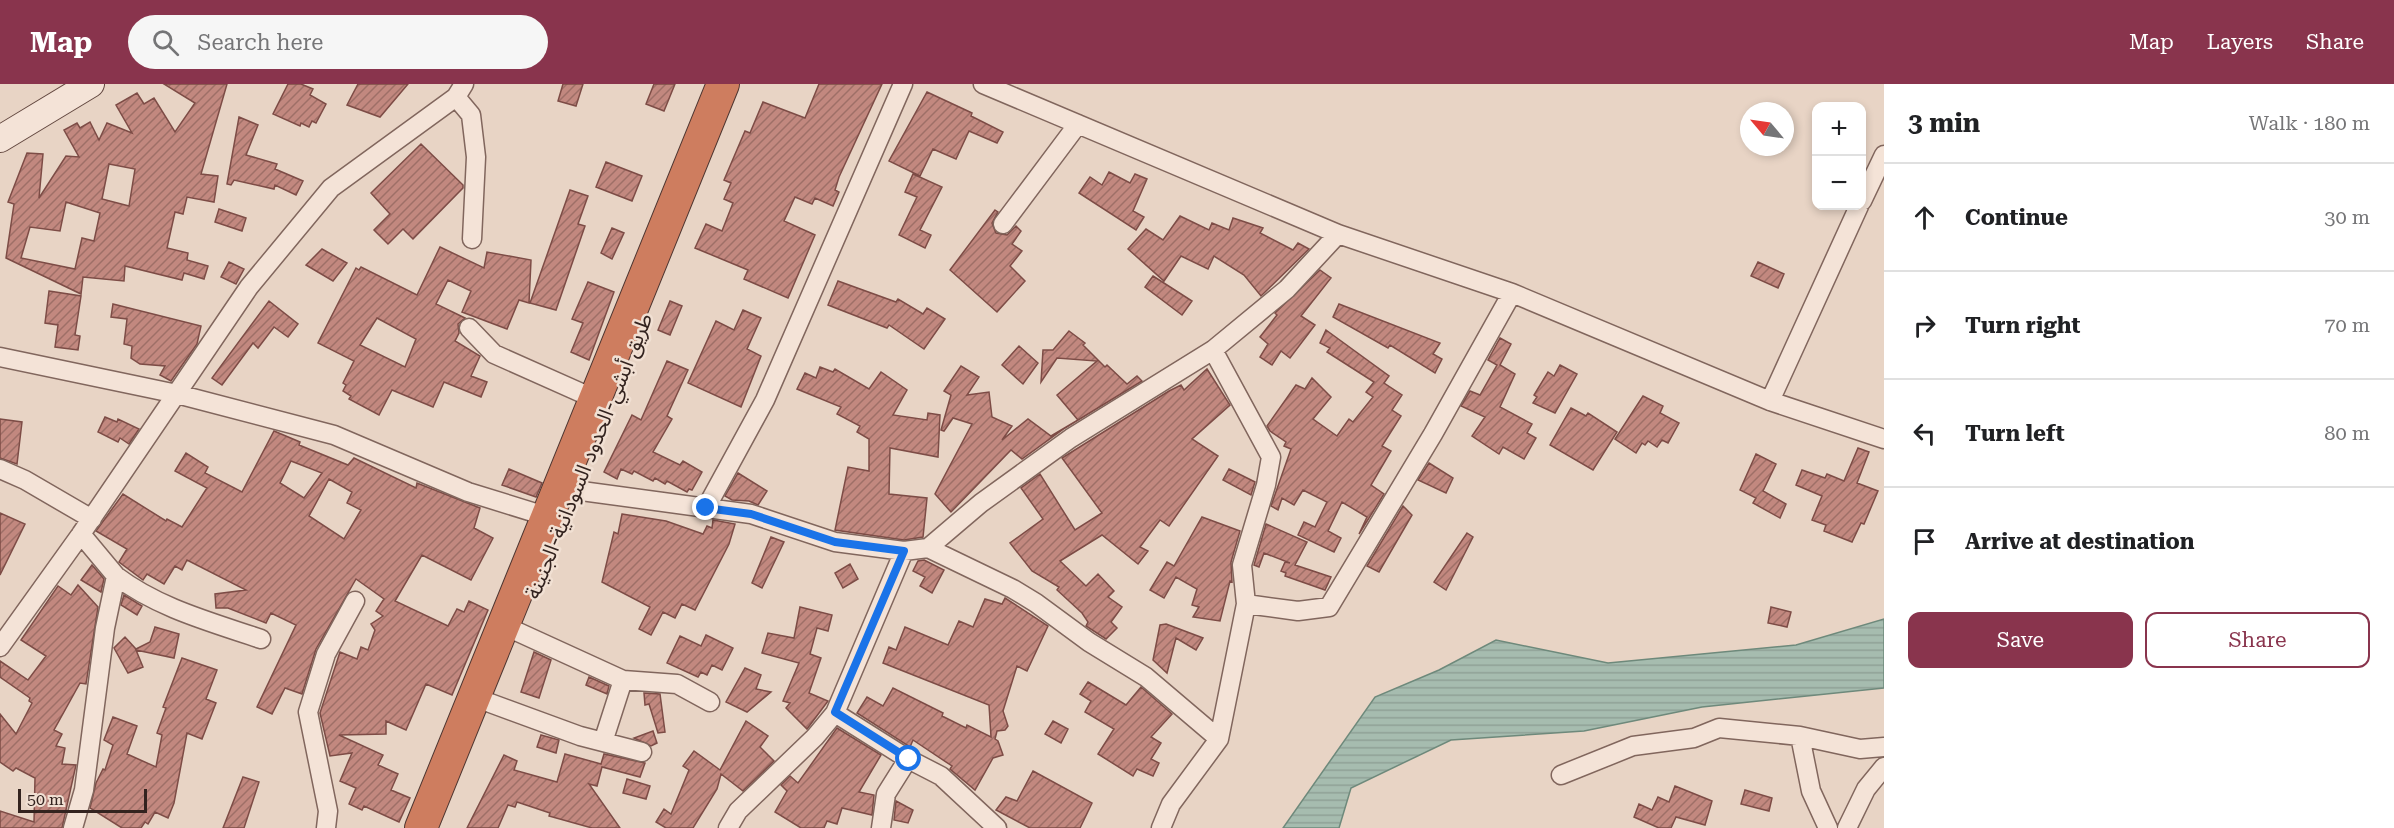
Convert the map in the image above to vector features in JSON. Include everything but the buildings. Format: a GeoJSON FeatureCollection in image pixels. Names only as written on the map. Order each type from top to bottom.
{"type":"FeatureCollection","features":[{"type":"Feature","properties":{"kind":"highway"},"geometry":{"type":"LineString","coordinates":[[566,487],[595,399],[723,84]]}},
{"type":"Feature","properties":{"kind":"highway","name":"طريق أبشي-الحدود السودانية-الجنينة"},"geometry":{"type":"LineString","coordinates":[[439,828],[518,632],[566,487],[740,84]]}},
{"type":"Feature","properties":{"kind":"highway"},"geometry":{"type":"LineString","coordinates":[[421,828],[554,519]]}},
{"type":"Feature","properties":{"kind":"street"},"geometry":{"type":"LineString","coordinates":[[0,139],[91,84]]}},
{"type":"Feature","properties":{"kind":"street"},"geometry":{"type":"LineString","coordinates":[[706,508],[765,400],[903,84]]}},
{"type":"Feature","properties":{"kind":"street"},"geometry":{"type":"LineString","coordinates":[[983,84],[1338,234],[1512,293],[1770,401],[1884,439]]}},
{"type":"Feature","properties":{"kind":"street"},"geometry":{"type":"LineString","coordinates":[[0,647],[86,527],[249,287],[331,188],[460,90],[471,115],[476,157],[472,239]]}},
{"type":"Feature","properties":{"kind":"street"},"geometry":{"type":"LineString","coordinates":[[1003,224],[1078,124]]}},
{"type":"Feature","properties":{"kind":"street"},"geometry":{"type":"LineString","coordinates":[[1866,193],[1884,155]]}},
{"type":"Feature","properties":{"kind":"street"},"geometry":{"type":"LineString","coordinates":[[1770,401],[1857,210]]}},
{"type":"Feature","properties":{"kind":"street"},"geometry":{"type":"LineString","coordinates":[[928,548],[981,503],[1071,438],[1213,350],[1287,289],[1338,234]]}},
{"type":"Feature","properties":{"kind":"street"},"geometry":{"type":"LineString","coordinates":[[1246,604],[1298,611],[1329,607],[1432,434],[1512,293]]}},
{"type":"Feature","properties":{"kind":"street"},"geometry":{"type":"LineString","coordinates":[[469,328],[494,354],[595,399]]}},
{"type":"Feature","properties":{"kind":"street"},"geometry":{"type":"LineString","coordinates":[[1161,828],[1171,804],[1219,739],[1246,604],[1242,565],[1266,485],[1271,457],[1213,350]]}},
{"type":"Feature","properties":{"kind":"street"},"geometry":{"type":"LineString","coordinates":[[0,357],[177,394],[334,435],[468,492],[554,519]]}},
{"type":"Feature","properties":{"kind":"street"},"geometry":{"type":"LineString","coordinates":[[0,469],[25,480],[86,527],[116,576],[132,588],[176,609],[261,639]]}},
{"type":"Feature","properties":{"kind":"street"},"geometry":{"type":"LineString","coordinates":[[566,487],[751,514],[835,542],[904,551],[928,548],[1013,589],[1036,603],[1089,642],[1146,677],[1219,739]]}},
{"type":"Feature","properties":{"kind":"street"},"geometry":{"type":"LineString","coordinates":[[728,828],[738,811],[814,737],[835,712],[904,551]]}},
{"type":"Feature","properties":{"kind":"street"},"geometry":{"type":"LineString","coordinates":[[73,828],[84,790],[105,628],[116,576]]}},
{"type":"Feature","properties":{"kind":"street"},"geometry":{"type":"LineString","coordinates":[[326,828],[328,811],[308,712],[326,654],[355,601]]}},
{"type":"Feature","properties":{"kind":"street"},"geometry":{"type":"LineString","coordinates":[[518,632],[623,680],[677,684],[710,702]]}},
{"type":"Feature","properties":{"kind":"street"},"geometry":{"type":"LineString","coordinates":[[603,742],[623,680]]}},
{"type":"Feature","properties":{"kind":"street"},"geometry":{"type":"LineString","coordinates":[[490,702],[530,719],[642,752]]}},
{"type":"Feature","properties":{"kind":"street"},"geometry":{"type":"LineString","coordinates":[[835,712],[909,759],[941,776],[997,828]]}},
{"type":"Feature","properties":{"kind":"street"},"geometry":{"type":"LineString","coordinates":[[1561,775],[1633,746],[1694,738],[1719,728],[1800,736],[1860,749],[1884,747]]}},
{"type":"Feature","properties":{"kind":"street"},"geometry":{"type":"LineString","coordinates":[[1800,736],[1811,791],[1828,828]]}},
{"type":"Feature","properties":{"kind":"street"},"geometry":{"type":"LineString","coordinates":[[881,828],[886,794],[909,759]]}},
{"type":"Feature","properties":{"kind":"street"},"geometry":{"type":"LineString","coordinates":[[1847,828],[1866,789],[1884,767]]}},
{"type":"Feature","properties":{"kind":"shaded area"},"geometry":{"type":"Polygon","coordinates":[[[1884,619],[1884,688],[1702,707],[1584,731],[1451,740],[1351,788],[1339,828],[1283,828],[1375,697],[1439,670],[1496,640],[1608,663],[1796,645],[1884,619]]]}},
{"type":"Feature","properties":{"kind":"route"},"geometry":{"type":"LineString","coordinates":[[706,508],[751,514],[835,542],[904,551],[835,712],[909,759]]}}]}
